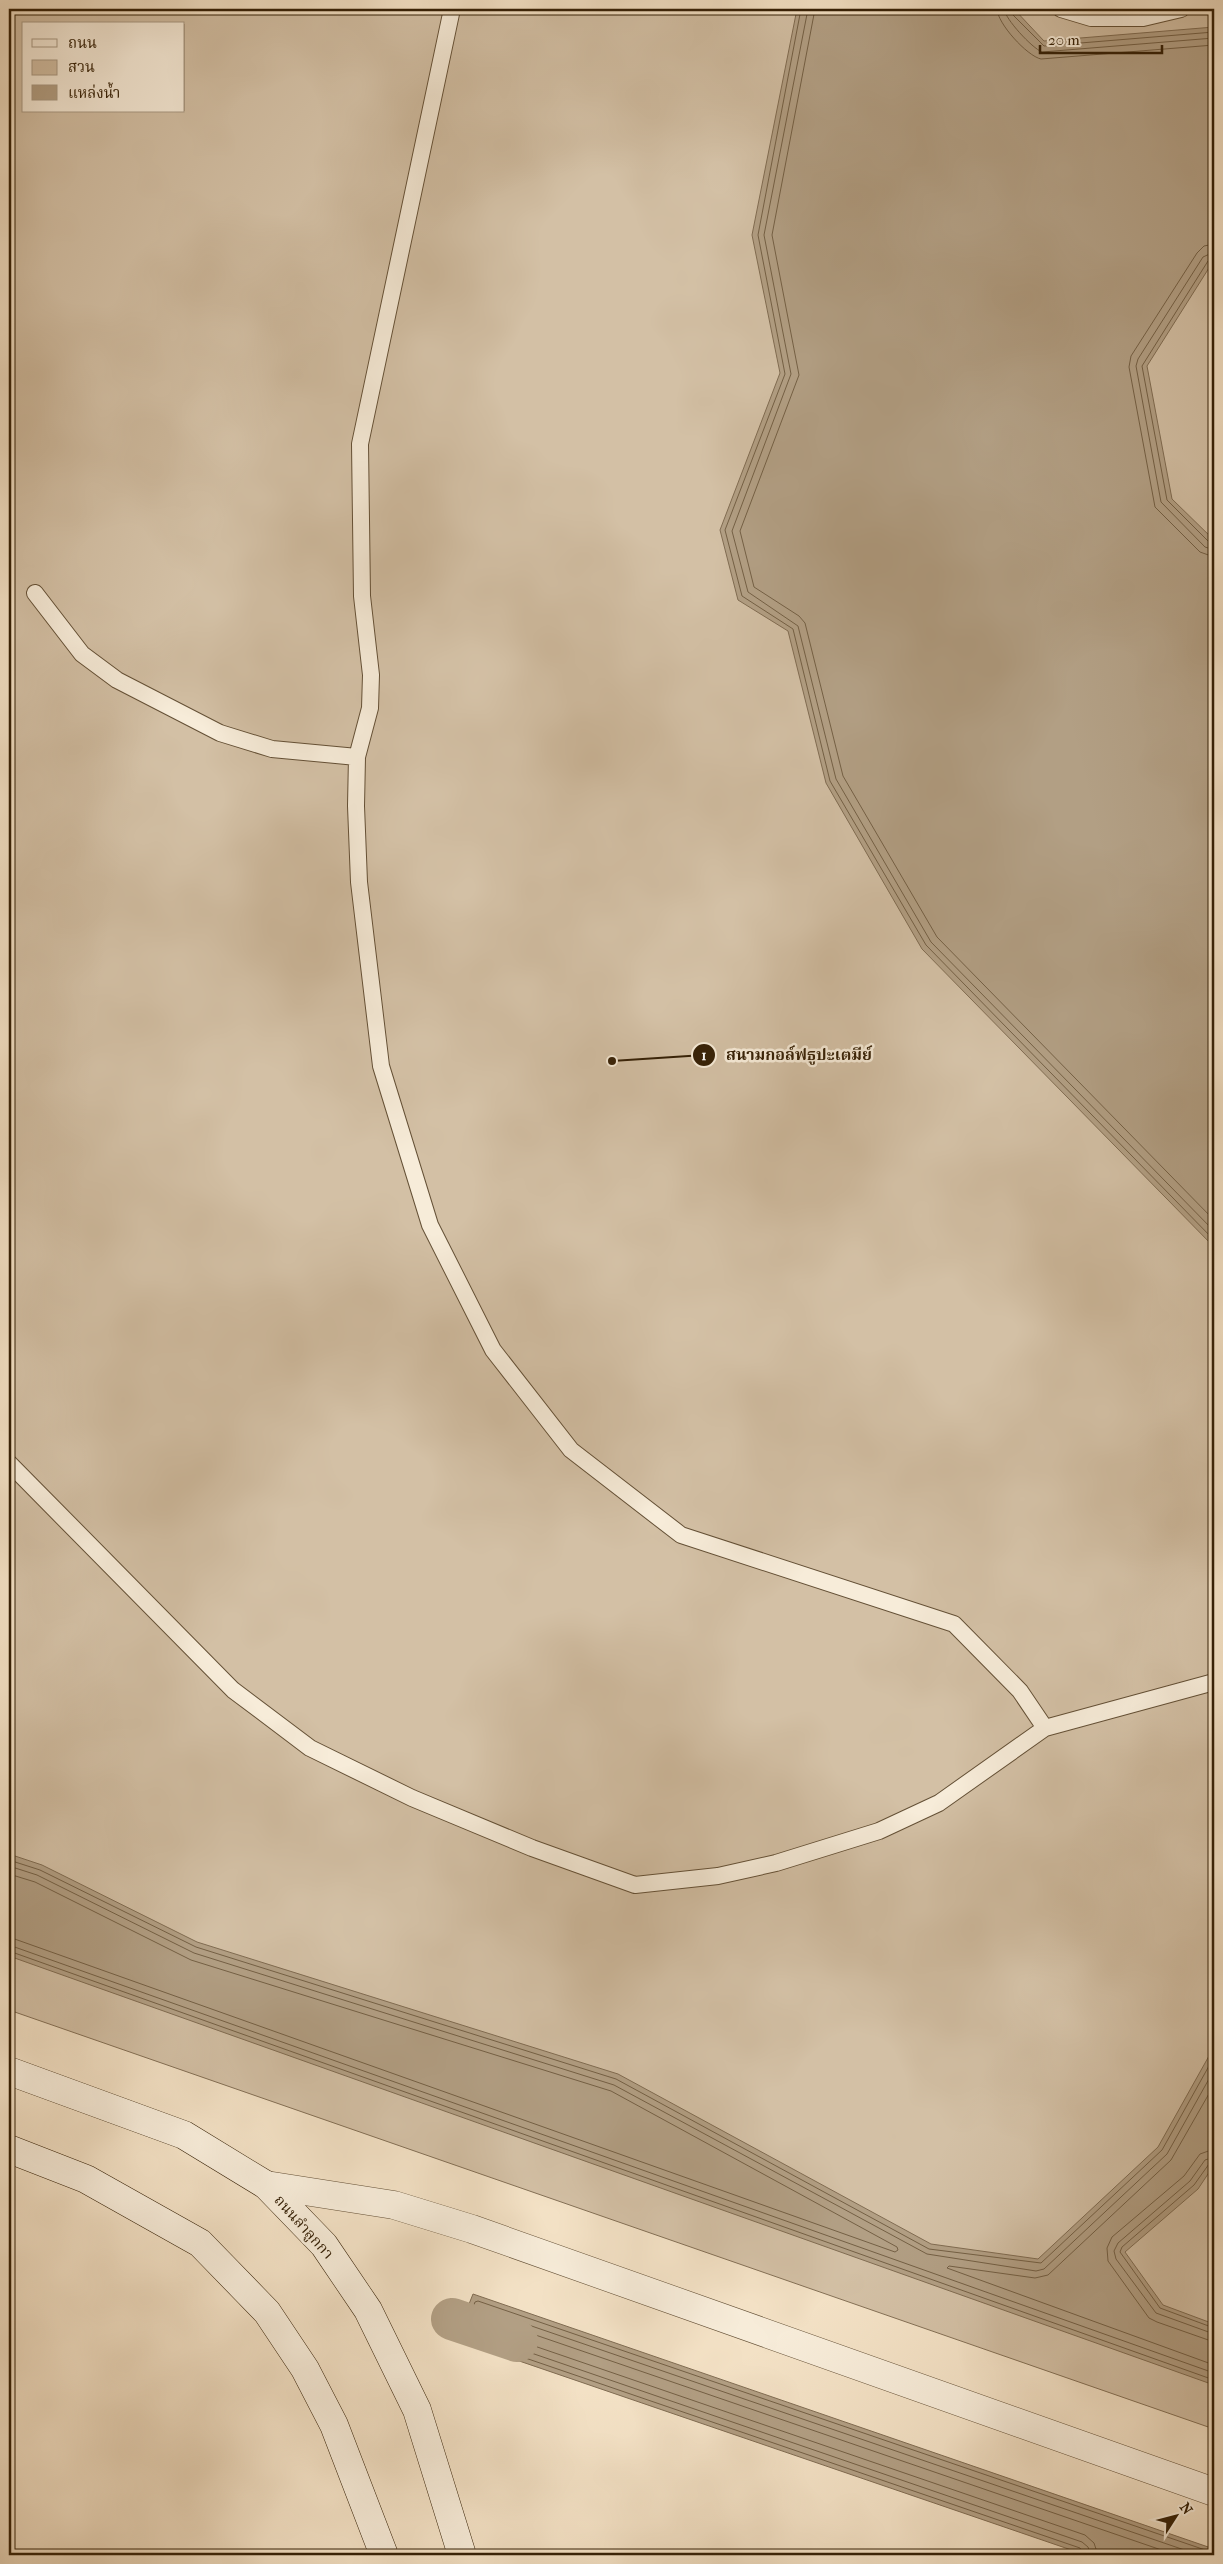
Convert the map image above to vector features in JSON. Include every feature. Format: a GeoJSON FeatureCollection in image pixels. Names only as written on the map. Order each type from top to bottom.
{"type":"FeatureCollection","features":[{"type":"Feature","properties":{"kind":"main road","name":"ถนนลำลูกกา"},"geometry":{"type":"LineString","coordinates":[[9,2071],[184,2135],[266,2185],[324,2245],[368,2310],[417,2410],[462,2555]]}},
{"type":"Feature","properties":{"kind":"main road"},"geometry":{"type":"LineString","coordinates":[[9,2149],[86,2178],[200,2243],[267,2312],[305,2369],[334,2425],[384,2555]]}},
{"type":"Feature","properties":{"kind":"main road"},"geometry":{"type":"LineString","coordinates":[[266,2185],[394,2205],[472,2229],[1214,2492]]}},
{"type":"Feature","properties":{"kind":"lane"},"geometry":{"type":"LineString","coordinates":[[452,9],[360,444],[362,596],[371,675],[370,708],[357,757],[356,806],[359,882],[381,1066],[430,1225],[493,1350],[572,1450],[681,1535],[954,1624],[1020,1691],[1045,1728]]}},
{"type":"Feature","properties":{"kind":"lane"},"geometry":{"type":"LineString","coordinates":[[1061,9],[1091,18],[1143,18],[1181,9]]}},
{"type":"Feature","properties":{"kind":"lane"},"geometry":{"type":"LineString","coordinates":[[35,593],[82,654],[110,675],[211,729],[272,749],[357,757]]}},
{"type":"Feature","properties":{"kind":"lane"},"geometry":{"type":"LineString","coordinates":[[9,1462],[233,1690],[310,1748],[412,1798],[532,1848],[635,1885],[718,1876],[776,1864],[879,1831],[939,1803],[1045,1728],[1214,1682]]}},
{"type":"Feature","properties":{"kind":"green space"},"geometry":{"type":"Polygon","coordinates":[[[9,9],[1214,9],[1214,2429],[9,2010],[9,9]]]}},
{"type":"Feature","properties":{"kind":"water"},"geometry":{"type":"Polygon","coordinates":[[[797,9],[1014,9],[1044,41],[1214,27],[1214,260],[1147,366],[1172,499],[1214,540],[1214,1247],[922,949],[826,783],[788,631],[738,600],[720,530],[780,373],[752,235],[797,9]]]}},
{"type":"Feature","properties":{"kind":"water"},"geometry":{"type":"Polygon","coordinates":[[[9,1854],[42,1865],[197,1942],[618,2074],[931,2244],[1038,2259],[1158,2147],[1214,2047],[1214,2165],[1198,2189],[1125,2252],[1163,2305],[1214,2324],[1214,2385],[9,1956],[9,1854]]]}},
{"type":"Feature","properties":{"kind":"water"},"geometry":{"type":"Polygon","coordinates":[[[473,2294],[1214,2549],[1214,2555],[1086,2555],[455,2339],[473,2294]]]}},
{"type":"Feature","properties":{"kind":"waterway"},"geometry":{"type":"LineString","coordinates":[[452,2319],[517,2341]]}},
{"type":"Feature","properties":{"kind":"place","name":"สนามกอล์ฟธูปะเตมีย์"},"geometry":{"type":"Point","coordinates":[612,1061]}}]}
